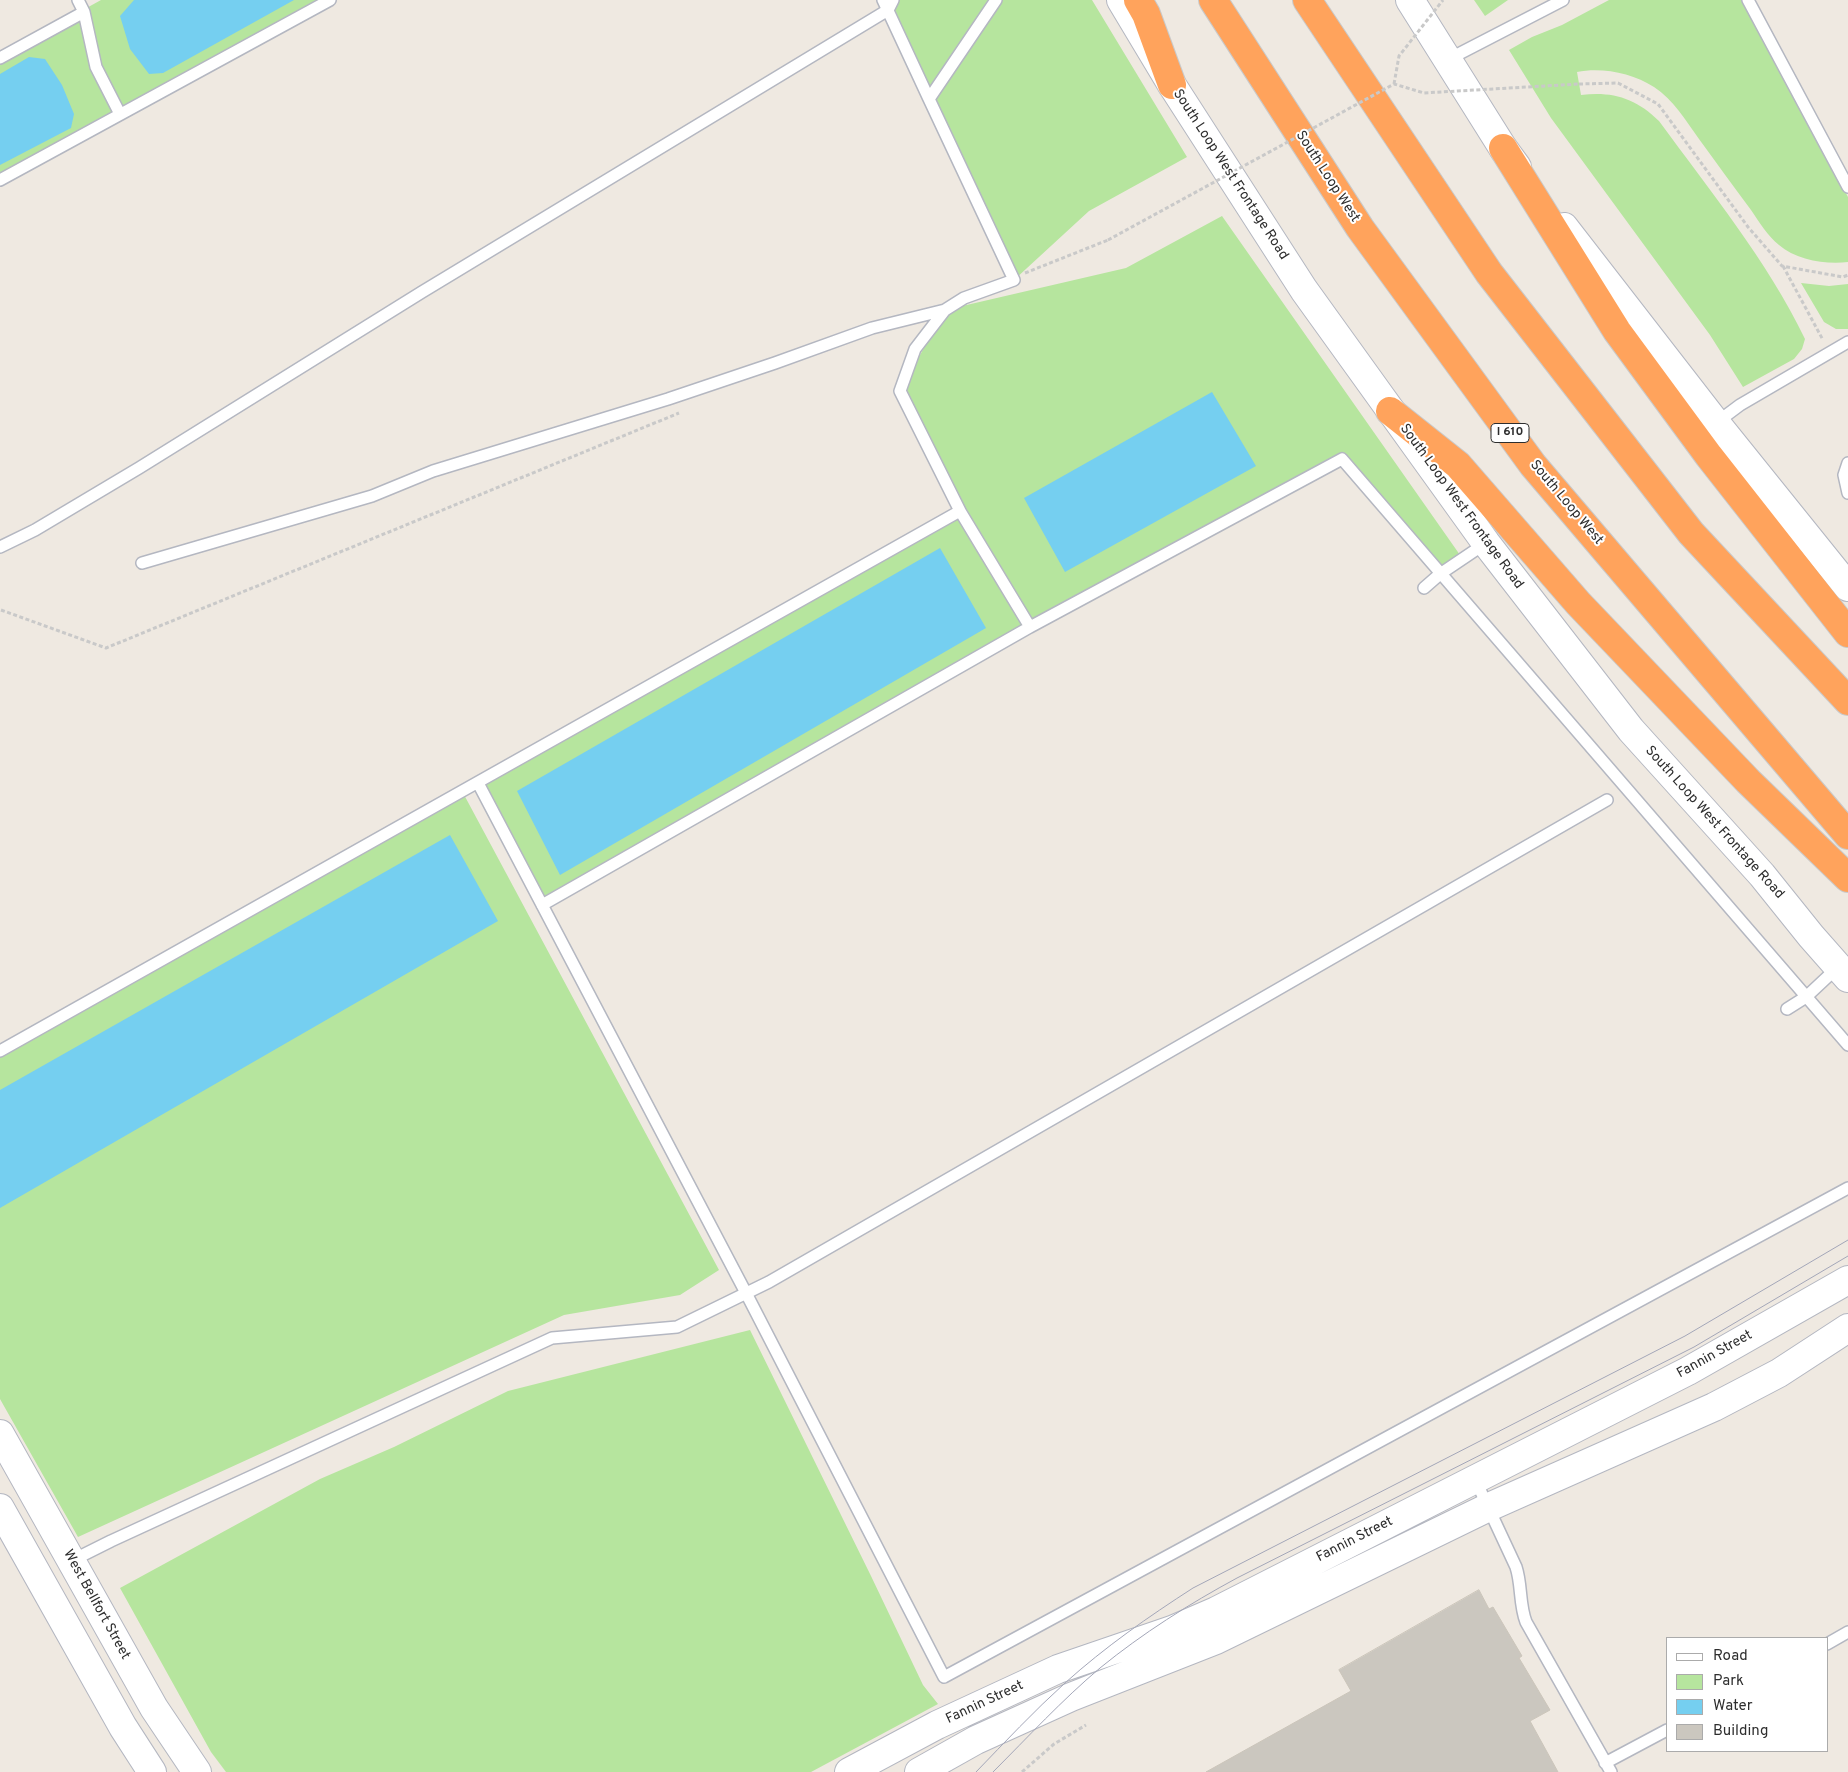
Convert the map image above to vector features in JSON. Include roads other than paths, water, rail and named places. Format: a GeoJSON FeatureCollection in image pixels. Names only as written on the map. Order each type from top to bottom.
{"type":"FeatureCollection","features":[{"type":"Feature","properties":{"kind":"highway"},"geometry":{"type":"LineString","coordinates":[[1138,0],[1146,14],[1172,85]]}},
{"type":"Feature","properties":{"kind":"highway","name":"South Loop West"},"geometry":{"type":"LineString","coordinates":[[1213,0],[1360,228],[1533,465],[1848,835]]}},
{"type":"Feature","properties":{"kind":"highway"},"geometry":{"type":"LineString","coordinates":[[1307,0],[1488,272],[1691,533],[1848,701]]}},
{"type":"Feature","properties":{"kind":"highway"},"geometry":{"type":"LineString","coordinates":[[1503,148],[1617,331],[1709,456],[1848,632]]}},
{"type":"Feature","properties":{"kind":"highway"},"geometry":{"type":"LineString","coordinates":[[1390,411],[1458,465],[1578,604],[1748,781],[1848,878]]}},
{"type":"Feature","properties":{"kind":"main road","name":"South Loop West Frontage Road"},"geometry":{"type":"LineString","coordinates":[[1122,0],[1172,85],[1304,290],[1486,543],[1631,730],[1762,875],[1843,973]]}},
{"type":"Feature","properties":{"kind":"main road"},"geometry":{"type":"LineString","coordinates":[[1410,0],[1503,148],[1716,423],[1848,587]]}},
{"type":"Feature","properties":{"kind":"main road","name":"Fannin Street"},"geometry":{"type":"LineString","coordinates":[[849,1772],[938,1725],[1058,1669],[1196,1620],[1688,1371],[1848,1280]]}},
{"type":"Feature","properties":{"kind":"main road"},"geometry":{"type":"LineString","coordinates":[[919,1772],[944,1756],[976,1740],[1065,1700],[1216,1640],[1489,1507],[1644,1439],[1756,1386],[1848,1328]]}},
{"type":"Feature","properties":{"kind":"main road","name":"West Bellfort Street"},"geometry":{"type":"LineString","coordinates":[[0,1434],[154,1708],[197,1772]]}},
{"type":"Feature","properties":{"kind":"main road"},"geometry":{"type":"LineString","coordinates":[[0,1508],[123,1727],[152,1772]]}},
{"type":"Feature","properties":{"kind":"lane"},"geometry":{"type":"LineString","coordinates":[[78,0],[84,12],[96,67],[120,114]]}},
{"type":"Feature","properties":{"kind":"lane"},"geometry":{"type":"LineString","coordinates":[[0,180],[330,0]]}},
{"type":"Feature","properties":{"kind":"lane"},"geometry":{"type":"LineString","coordinates":[[929,99],[996,0]]}},
{"type":"Feature","properties":{"kind":"lane"},"geometry":{"type":"LineString","coordinates":[[1447,60],[1563,0]]}},
{"type":"Feature","properties":{"kind":"lane"},"geometry":{"type":"LineString","coordinates":[[1748,0],[1848,187]]}},
{"type":"Feature","properties":{"kind":"lane"},"geometry":{"type":"LineString","coordinates":[[0,547],[35,530],[94,495],[888,3],[929,99],[1014,280],[964,298],[945,310],[872,328],[686,394],[433,471],[372,496],[142,563]]}},
{"type":"Feature","properties":{"kind":"lane"},"geometry":{"type":"LineString","coordinates":[[0,58],[84,12]]}},
{"type":"Feature","properties":{"kind":"lane"},"geometry":{"type":"LineString","coordinates":[[945,310],[916,349],[900,391],[960,511],[1030,627]]}},
{"type":"Feature","properties":{"kind":"lane"},"geometry":{"type":"LineString","coordinates":[[1716,423],[1740,404],[1848,342]]}},
{"type":"Feature","properties":{"kind":"lane"},"geometry":{"type":"LineString","coordinates":[[542,906],[1030,627],[1342,459],[1848,1045]]}},
{"type":"Feature","properties":{"kind":"lane"},"geometry":{"type":"LineString","coordinates":[[1848,463],[1844,474],[1848,493]]}},
{"type":"Feature","properties":{"kind":"lane"},"geometry":{"type":"LineString","coordinates":[[0,1051],[960,511]]}},
{"type":"Feature","properties":{"kind":"lane"},"geometry":{"type":"LineString","coordinates":[[1424,588],[1440,574],[1486,543]]}},
{"type":"Feature","properties":{"kind":"lane"},"geometry":{"type":"LineString","coordinates":[[478,783],[746,1293],[944,1677],[1848,1188]]}},
{"type":"Feature","properties":{"kind":"lane"},"geometry":{"type":"LineString","coordinates":[[72,1561],[111,1541],[552,1338],[677,1327],[746,1293],[777,1277],[1607,800]]}},
{"type":"Feature","properties":{"kind":"lane"},"geometry":{"type":"LineString","coordinates":[[1787,1009],[1843,973]]}},
{"type":"Feature","properties":{"kind":"lane"},"geometry":{"type":"LineString","coordinates":[[1475,1479],[1516,1567],[1519,1576],[1520,1604],[1526,1622],[1608,1768],[1666,1731]]}},
{"type":"Feature","properties":{"kind":"lane"},"geometry":{"type":"LineString","coordinates":[[1828,1643],[1848,1632]]}},
{"type":"Feature","properties":{"kind":"water"},"geometry":{"type":"Polygon","coordinates":[[[134,0],[294,0],[163,73],[149,74],[130,49],[120,16],[134,0]]]}},
{"type":"Feature","properties":{"kind":"water"},"geometry":{"type":"Polygon","coordinates":[[[29,57],[45,59],[62,85],[74,114],[71,128],[0,165],[0,74],[29,57]]]}},
{"type":"Feature","properties":{"kind":"water"},"geometry":{"type":"Polygon","coordinates":[[[1212,392],[1256,466],[1065,572],[1024,498],[1212,392]]]}},
{"type":"Feature","properties":{"kind":"water"},"geometry":{"type":"Polygon","coordinates":[[[940,548],[986,628],[560,875],[517,791],[940,548]]]}},
{"type":"Feature","properties":{"kind":"water"},"geometry":{"type":"Polygon","coordinates":[[[450,835],[498,921],[0,1208],[0,1090],[450,835]]]}},
{"type":"Feature","properties":{"kind":"tram line"},"geometry":{"type":"LineString","coordinates":[[976,1772],[1042,1704],[1080,1670],[1127,1633],[1193,1588],[1685,1336],[1848,1240]]}},
{"type":"Feature","properties":{"kind":"tram line"},"geometry":{"type":"LineString","coordinates":[[993,1772],[1100,1668],[1150,1631],[1201,1598],[1694,1347],[1848,1256]]}}]}
